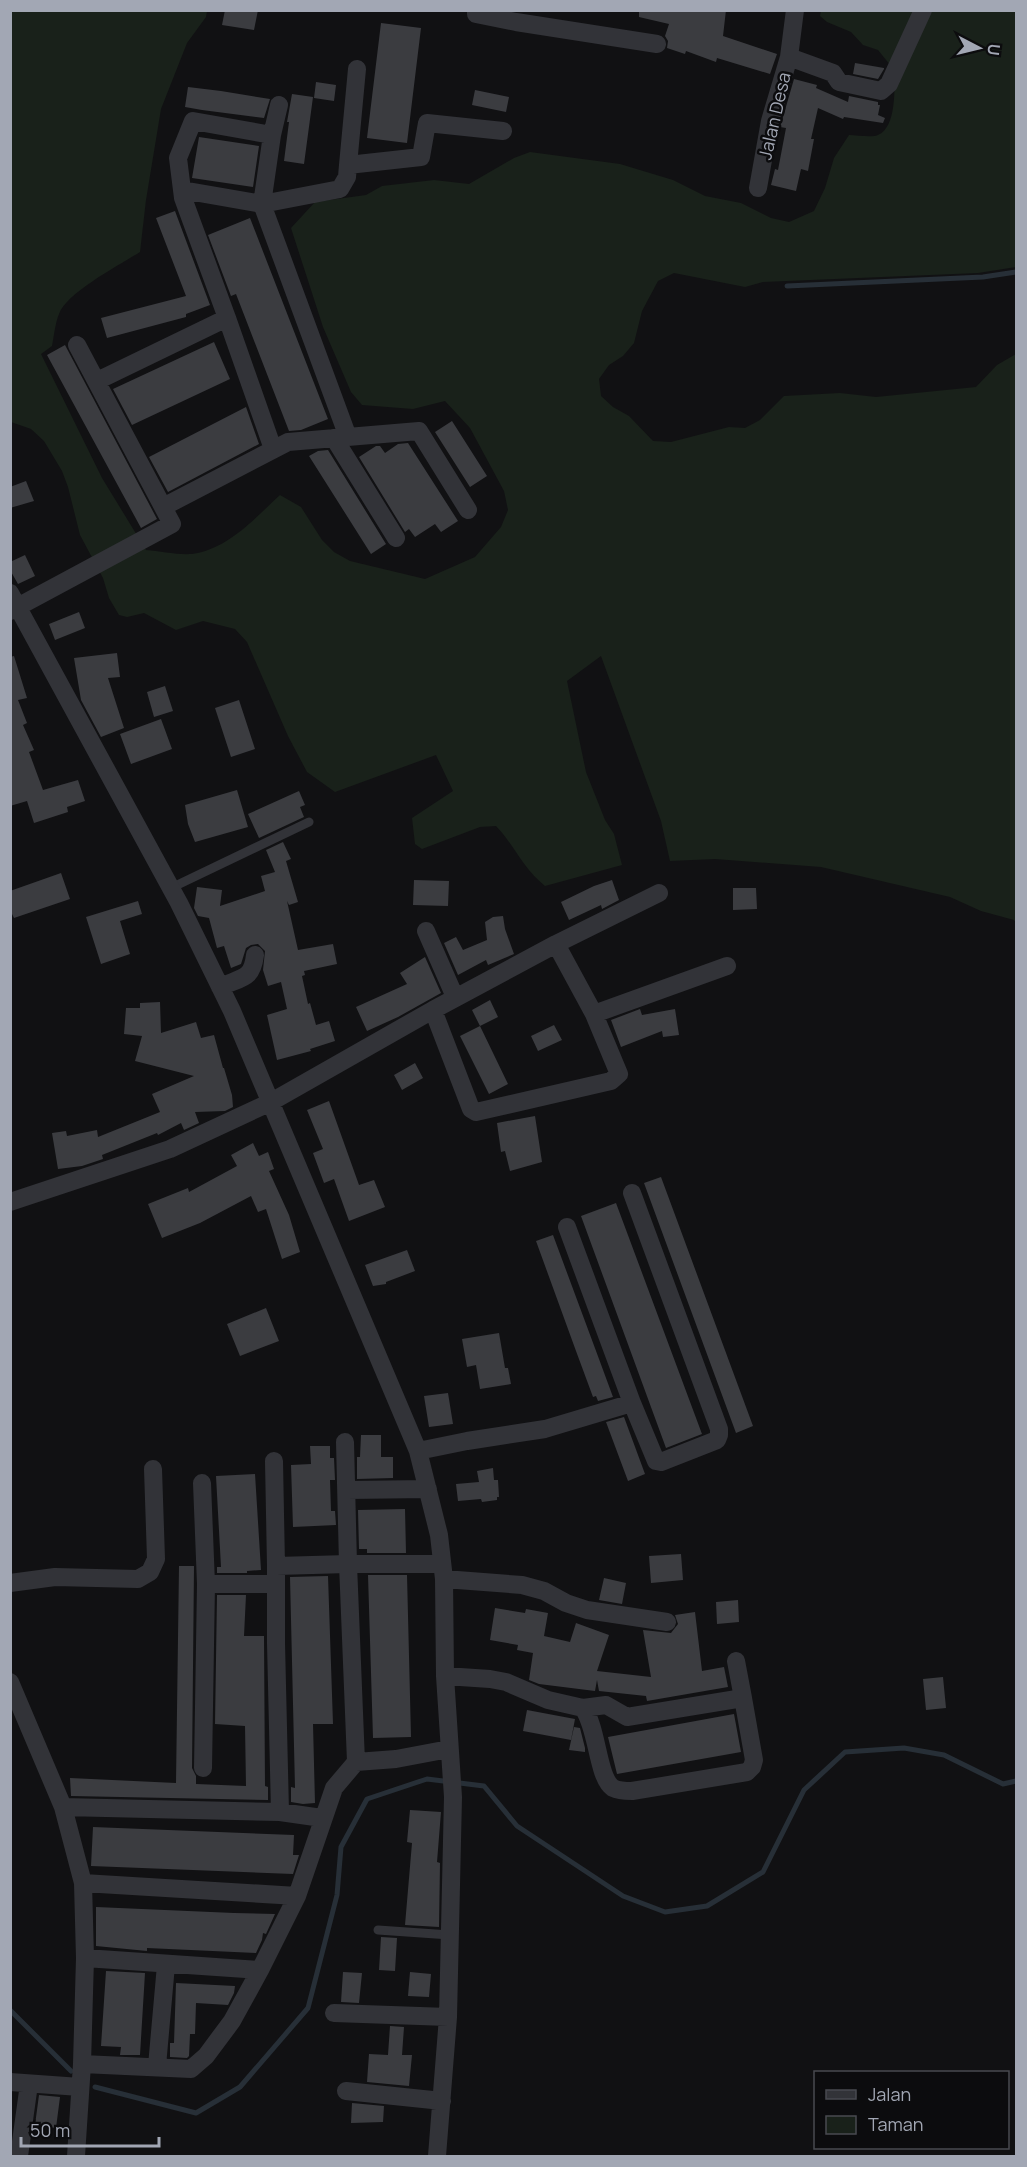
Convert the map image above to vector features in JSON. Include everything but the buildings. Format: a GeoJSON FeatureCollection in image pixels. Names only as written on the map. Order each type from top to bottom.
{"type":"FeatureCollection","features":[{"type":"Feature","properties":{"kind":"street"},"geometry":{"type":"LineString","coordinates":[[476,10],[476,14],[516,22],[657,44]]}},
{"type":"Feature","properties":{"kind":"street"},"geometry":{"type":"LineString","coordinates":[[789,57],[795,10]]}},
{"type":"Feature","properties":{"kind":"street","name":"Jalan Desa"},"geometry":{"type":"LineString","coordinates":[[758,188],[770,121],[789,57],[833,73],[839,82],[881,91],[889,84],[923,10]]}},
{"type":"Feature","properties":{"kind":"street"},"geometry":{"type":"LineString","coordinates":[[182,190],[262,204],[340,189],[347,177],[357,69]]}},
{"type":"Feature","properties":{"kind":"street"},"geometry":{"type":"LineString","coordinates":[[279,105],[262,204],[341,438],[396,538]]}},
{"type":"Feature","properties":{"kind":"street"},"geometry":{"type":"LineString","coordinates":[[273,135],[193,122],[178,158],[183,198],[273,449]]}},
{"type":"Feature","properties":{"kind":"street"},"geometry":{"type":"LineString","coordinates":[[348,165],[420,157],[427,123],[503,131]]}},
{"type":"Feature","properties":{"kind":"street"},"geometry":{"type":"LineString","coordinates":[[97,381],[227,318]]}},
{"type":"Feature","properties":{"kind":"street"},"geometry":{"type":"LineString","coordinates":[[78,345],[172,524],[13,604],[171,888],[220,987],[418,1451],[439,1534],[443,1571],[445,1676],[453,1797],[448,2017],[437,2157]]}},
{"type":"Feature","properties":{"kind":"street"},"geometry":{"type":"LineString","coordinates":[[163,507],[288,442],[418,431],[468,510]]}},
{"type":"Feature","properties":{"kind":"street"},"geometry":{"type":"LineString","coordinates":[[10,1202],[170,1149],[271,1102],[455,997],[659,892]]}},
{"type":"Feature","properties":{"kind":"street"},"geometry":{"type":"LineString","coordinates":[[426,931],[455,997]]}},
{"type":"Feature","properties":{"kind":"street"},"geometry":{"type":"LineString","coordinates":[[433,1010],[471,1109],[477,1112],[611,1081],[619,1074],[619,1069],[594,1014],[556,944]]}},
{"type":"Feature","properties":{"kind":"street"},"geometry":{"type":"LineString","coordinates":[[220,987],[251,974],[254,969],[255,955]]}},
{"type":"Feature","properties":{"kind":"street"},"geometry":{"type":"LineString","coordinates":[[594,1014],[727,966]]}},
{"type":"Feature","properties":{"kind":"street"},"geometry":{"type":"LineString","coordinates":[[567,1227],[632,1403],[656,1461],[717,1440],[719,1435],[685,1334],[632,1193]]}},
{"type":"Feature","properties":{"kind":"street"},"geometry":{"type":"LineString","coordinates":[[418,1451],[467,1441],[545,1430],[632,1403]]}},
{"type":"Feature","properties":{"kind":"street"},"geometry":{"type":"LineString","coordinates":[[82,2064],[191,2069],[206,2056],[232,2021],[260,1970],[297,1896],[334,1788],[356,1761],[345,1442]]}},
{"type":"Feature","properties":{"kind":"street"},"geometry":{"type":"LineString","coordinates":[[274,1461],[280,1812]]}},
{"type":"Feature","properties":{"kind":"street"},"geometry":{"type":"LineString","coordinates":[[10,1582],[55,1577],[138,1579],[150,1572],[156,1559],[153,1469]]}},
{"type":"Feature","properties":{"kind":"street"},"geometry":{"type":"LineString","coordinates":[[202,1483],[206,1584],[203,1768]]}},
{"type":"Feature","properties":{"kind":"street"},"geometry":{"type":"LineString","coordinates":[[346,1490],[428,1489]]}},
{"type":"Feature","properties":{"kind":"street"},"geometry":{"type":"LineString","coordinates":[[206,1584],[348,1564],[443,1571],[522,1585],[544,1591],[566,1603],[587,1610],[667,1622]]}},
{"type":"Feature","properties":{"kind":"street"},"geometry":{"type":"LineString","coordinates":[[587,1713],[605,1777],[612,1787],[620,1790],[632,1791],[747,1772],[754,1760],[736,1661]]}},
{"type":"Feature","properties":{"kind":"street"},"geometry":{"type":"LineString","coordinates":[[445,1676],[506,1682],[587,1713],[601,1722],[743,1698]]}},
{"type":"Feature","properties":{"kind":"street"},"geometry":{"type":"LineString","coordinates":[[10,1682],[63,1808],[83,1884],[86,1958],[76,2157]]}},
{"type":"Feature","properties":{"kind":"street"},"geometry":{"type":"LineString","coordinates":[[356,1761],[396,1759],[449,1749]]}},
{"type":"Feature","properties":{"kind":"street"},"geometry":{"type":"LineString","coordinates":[[63,1808],[280,1812],[322,1818]]}},
{"type":"Feature","properties":{"kind":"street"},"geometry":{"type":"LineString","coordinates":[[83,1884],[297,1896]]}},
{"type":"Feature","properties":{"kind":"street"},"geometry":{"type":"LineString","coordinates":[[86,1958],[260,1970]]}},
{"type":"Feature","properties":{"kind":"street"},"geometry":{"type":"LineString","coordinates":[[157,2066],[166,1965]]}},
{"type":"Feature","properties":{"kind":"street"},"geometry":{"type":"LineString","coordinates":[[334,2013],[448,2017]]}},
{"type":"Feature","properties":{"kind":"street"},"geometry":{"type":"LineString","coordinates":[[10,2082],[80,2086]]}},
{"type":"Feature","properties":{"kind":"street"},"geometry":{"type":"LineString","coordinates":[[19,2157],[29,2084]]}},
{"type":"Feature","properties":{"kind":"street"},"geometry":{"type":"LineString","coordinates":[[346,2091],[442,2101]]}},
{"type":"Feature","properties":{"kind":"lane"},"geometry":{"type":"LineString","coordinates":[[171,888],[309,822]]}},
{"type":"Feature","properties":{"kind":"lane"},"geometry":{"type":"LineString","coordinates":[[378,1930],[450,1935]]}},
{"type":"Feature","properties":{"kind":"green space"},"geometry":{"type":"Polygon","coordinates":[[[10,11],[207,11],[206,17],[187,43],[161,109],[140,252],[72,297],[59,314],[52,346],[41,354],[102,478],[146,550],[186,554],[205,551],[240,531],[280,495],[301,507],[322,540],[334,552],[350,561],[425,579],[475,557],[501,527],[508,510],[504,491],[470,428],[445,401],[413,409],[362,405],[351,392],[323,327],[291,228],[315,202],[366,195],[382,186],[434,180],[469,184],[514,158],[530,152],[620,164],[673,180],[705,196],[741,203],[771,218],[789,222],[814,211],[825,188],[834,158],[849,135],[878,135],[889,124],[893,106],[895,71],[878,50],[863,45],[851,32],[827,22],[820,16],[821,11],[1016,11],[1016,267],[978,273],[763,282],[745,287],[674,273],[658,281],[642,311],[634,343],[623,356],[609,365],[599,379],[601,396],[613,407],[629,416],[653,441],[671,442],[729,427],[745,428],[760,420],[784,396],[840,393],[876,397],[976,387],[997,365],[1016,354],[1016,923],[1014,920],[981,911],[950,897],[821,867],[715,859],[670,861],[661,821],[601,656],[567,681],[586,772],[605,820],[614,834],[622,865],[545,886],[531,872],[496,826],[480,827],[422,849],[415,844],[412,818],[453,791],[436,755],[335,792],[307,772],[288,736],[247,642],[235,629],[203,621],[176,630],[144,613],[127,617],[119,615],[109,598],[103,578],[80,535],[62,471],[44,441],[31,429],[11,422],[10,11]]]}},
{"type":"Feature","properties":{"kind":"waterway"},"geometry":{"type":"LineString","coordinates":[[787,286],[983,277],[1016,272]]}},
{"type":"Feature","properties":{"kind":"waterway"},"geometry":{"type":"LineString","coordinates":[[95,2087],[196,2113],[240,2087],[308,2008],[337,1895],[341,1847],[367,1799],[427,1779],[484,1786],[517,1826],[623,1896],[665,1912],[707,1906],[763,1872],[804,1790],[845,1752],[904,1748],[944,1755],[1003,1784],[1016,1781]]}},
{"type":"Feature","properties":{"kind":"waterway"},"geometry":{"type":"LineString","coordinates":[[10,2010],[71,2071]]}}]}
